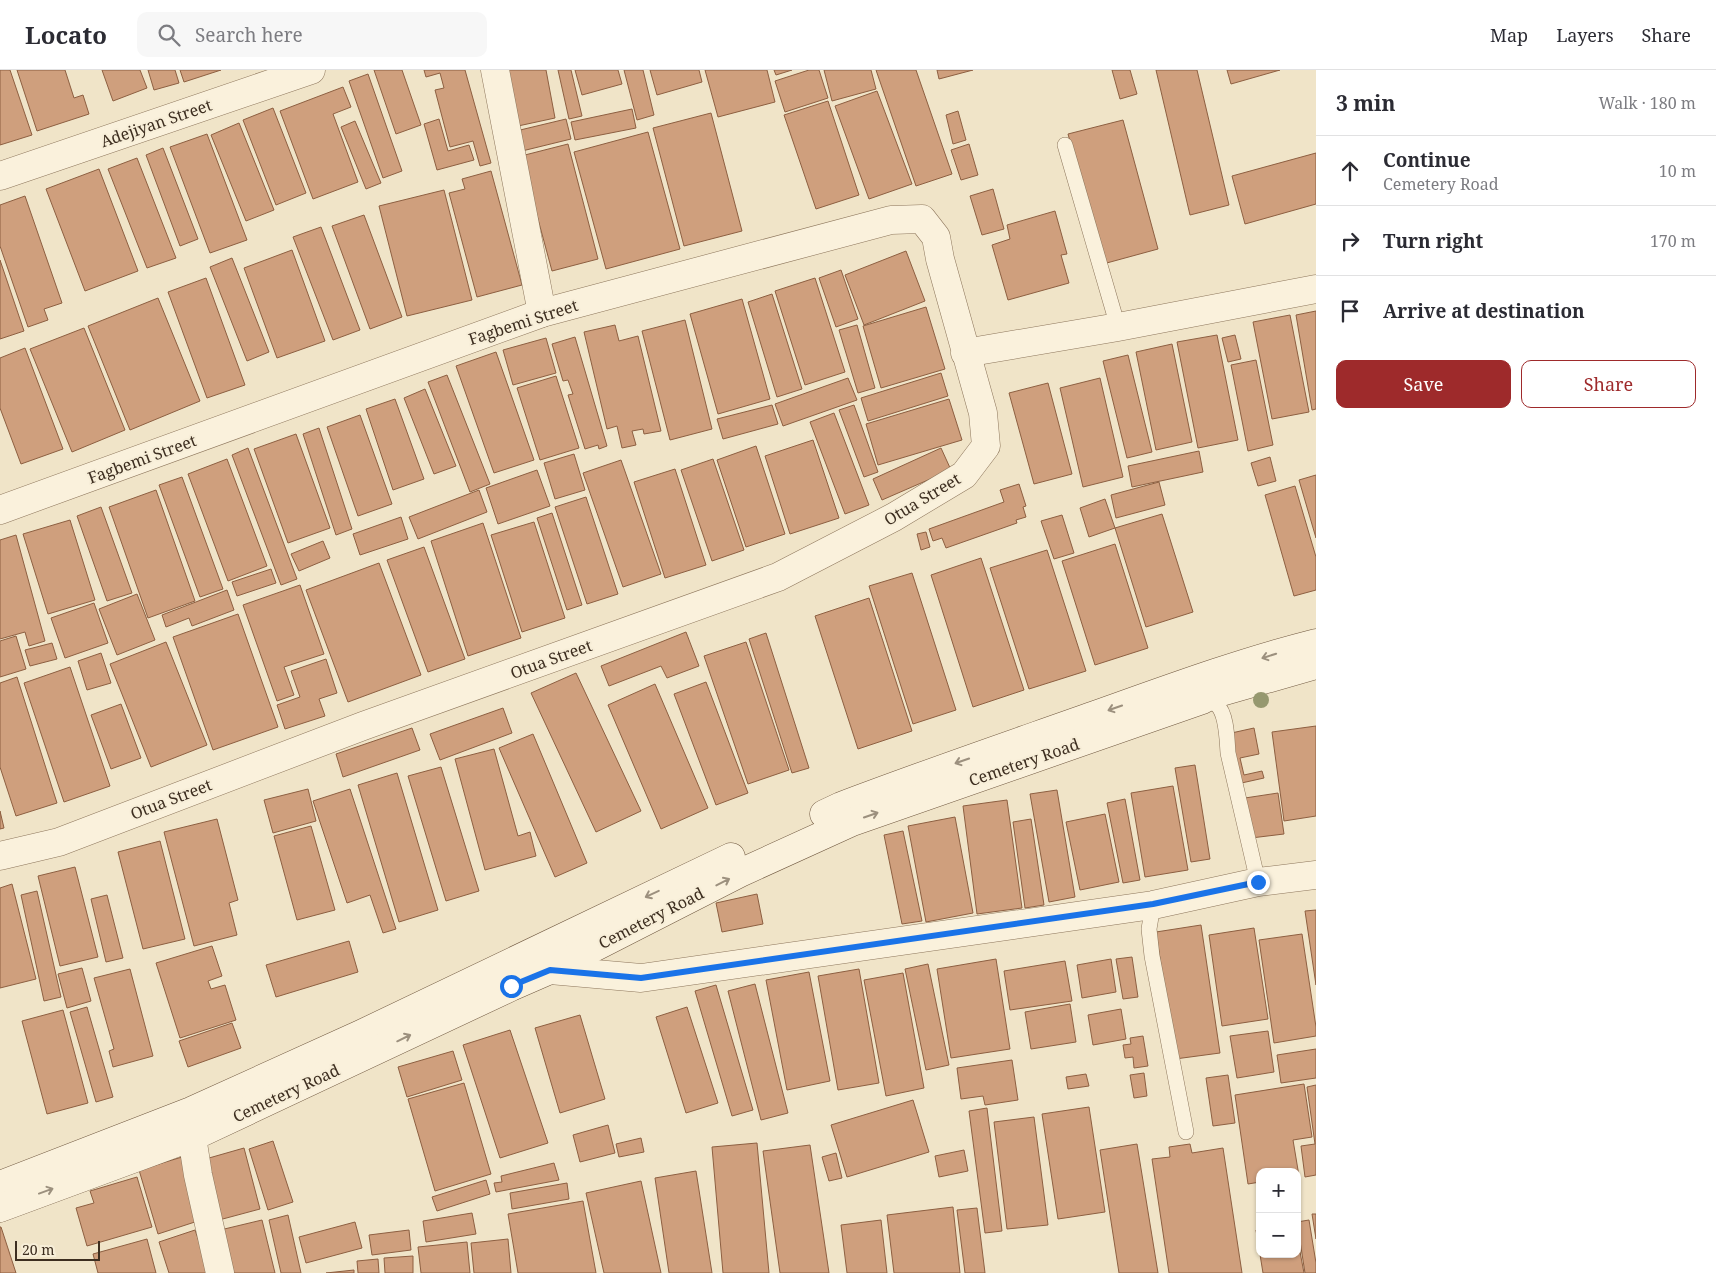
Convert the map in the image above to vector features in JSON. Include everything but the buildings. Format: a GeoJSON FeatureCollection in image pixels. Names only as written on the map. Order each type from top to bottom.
{"type":"FeatureCollection","features":[{"type":"Feature","properties":{"kind":"street","name":"Adejiyan Street"},"geometry":{"type":"LineString","coordinates":[[0,176],[312,70]]}},
{"type":"Feature","properties":{"kind":"street"},"geometry":{"type":"LineString","coordinates":[[495,70],[542,313]]}},
{"type":"Feature","properties":{"kind":"street","name":"Fagbemi Street"},"geometry":{"type":"LineString","coordinates":[[0,510],[542,313],[891,220],[922,219],[936,237],[965,353]]}},
{"type":"Feature","properties":{"kind":"street"},"geometry":{"type":"LineString","coordinates":[[965,353],[1118,327],[1316,289]]}},
{"type":"Feature","properties":{"kind":"street","name":"Otua Street"},"geometry":{"type":"LineString","coordinates":[[0,856],[59,842],[363,726],[778,577],[886,522],[964,475],[986,446],[983,413],[965,353]]}},
{"type":"Feature","properties":{"kind":"street","name":"Cemetery Road"},"geometry":{"type":"LineString","coordinates":[[0,1208],[192,1137],[591,923],[841,806],[946,766],[1196,680],[1288,650],[1316,643]]}},
{"type":"Feature","properties":{"kind":"street","name":"Cemetery Road"},"geometry":{"type":"LineString","coordinates":[[0,1185],[550,970],[740,873],[852,822],[1202,700],[1214,694],[1316,665]]}},
{"type":"Feature","properties":{"kind":"street"},"geometry":{"type":"LineString","coordinates":[[550,970],[641,978],[1153,904],[1258,882],[1316,875]]}},
{"type":"Feature","properties":{"kind":"street"},"geometry":{"type":"LineString","coordinates":[[192,1137],[198,1174],[220,1273]]}},
{"type":"Feature","properties":{"kind":"lane"},"geometry":{"type":"LineString","coordinates":[[1065,145],[1118,327]]}},
{"type":"Feature","properties":{"kind":"lane"},"geometry":{"type":"LineString","coordinates":[[1202,700],[1216,704],[1222,711],[1227,734],[1228,753],[1258,882]]}},
{"type":"Feature","properties":{"kind":"lane"},"geometry":{"type":"LineString","coordinates":[[1153,904],[1149,929],[1152,956],[1186,1132]]}},
{"type":"Feature","properties":{"kind":"route"},"geometry":{"type":"LineString","coordinates":[[511,986],[550,970],[641,978],[735,966],[1153,904],[1258,882]]}}]}
